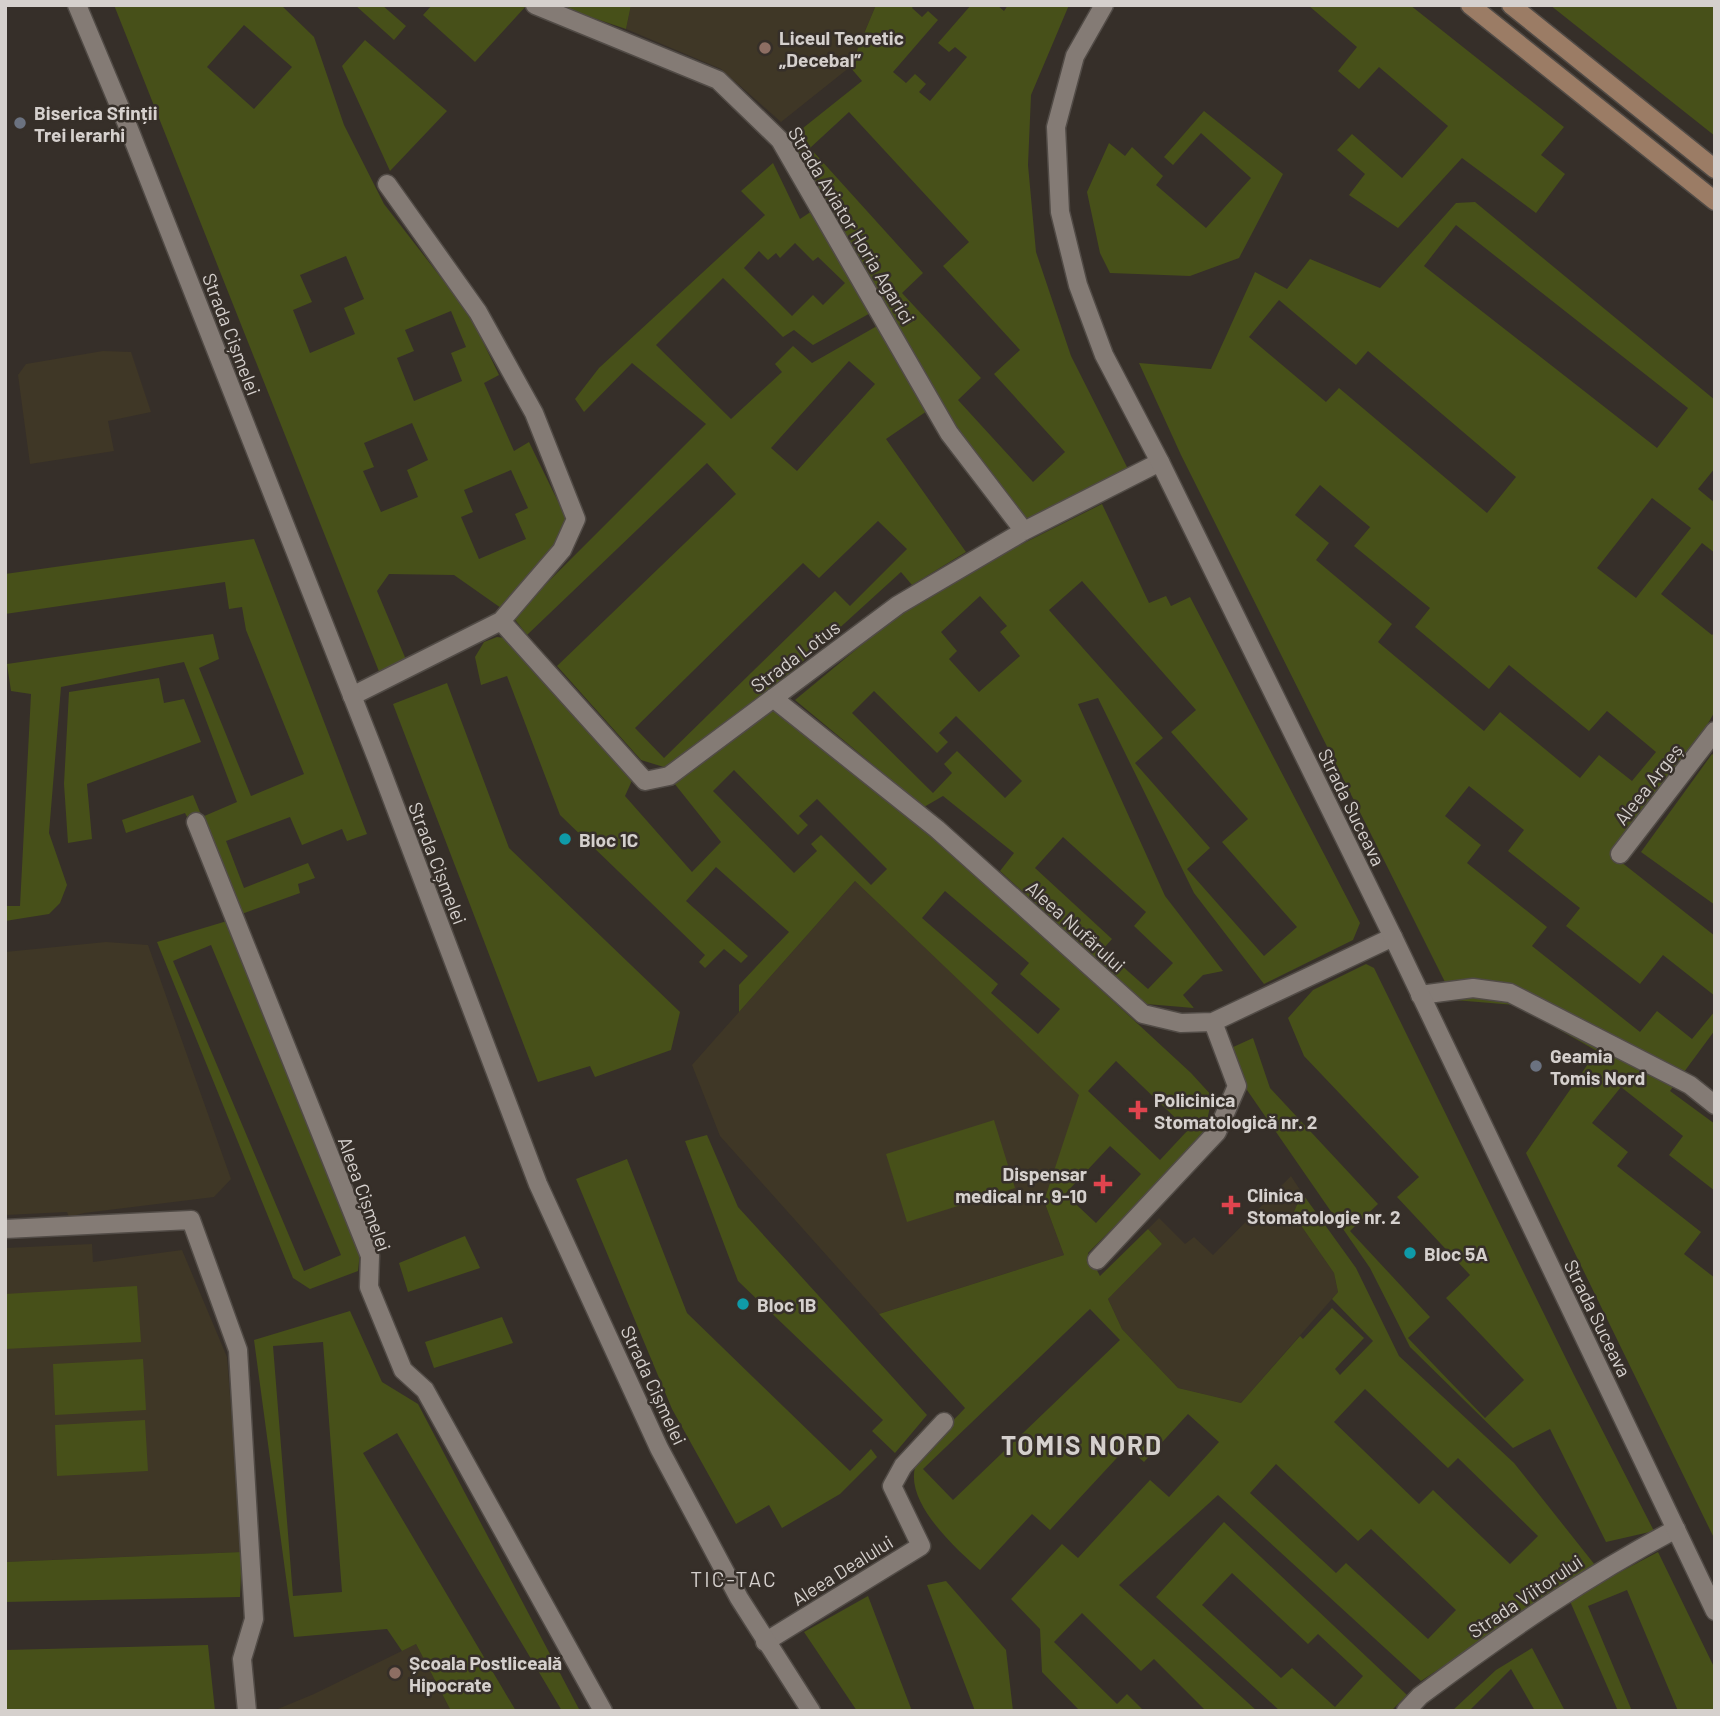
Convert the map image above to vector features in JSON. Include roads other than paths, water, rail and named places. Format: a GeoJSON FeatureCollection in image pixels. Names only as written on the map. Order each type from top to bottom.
{"type":"FeatureCollection","features":[{"type":"Feature","properties":{"kind":"main road"},"geometry":{"type":"LineString","coordinates":[[1470,5],[1715,201]]}},
{"type":"Feature","properties":{"kind":"main road"},"geometry":{"type":"LineString","coordinates":[[1511,5],[1715,169]]}},
{"type":"Feature","properties":{"kind":"street","name":"Strada Cișmelei"},"geometry":{"type":"LineString","coordinates":[[77,5],[129,128],[352,696],[553,1219],[659,1448],[765,1642],[811,1711]]}},
{"type":"Feature","properties":{"kind":"street","name":"Strada Aviator Horia Agarici"},"geometry":{"type":"LineString","coordinates":[[535,5],[718,80],[780,140],[949,433],[1024,531]]}},
{"type":"Feature","properties":{"kind":"street","name":"Strada Suceava"},"geometry":{"type":"LineString","coordinates":[[1104,5],[1075,56],[1056,127],[1060,212],[1078,285],[1104,355],[1160,462],[1392,937],[1715,1611]]}},
{"type":"Feature","properties":{"kind":"street"},"geometry":{"type":"LineString","coordinates":[[352,696],[501,621],[562,550],[576,519],[534,414],[478,312],[387,184]]}},
{"type":"Feature","properties":{"kind":"street","name":"Strada Lotus"},"geometry":{"type":"LineString","coordinates":[[501,621],[645,781],[669,776],[898,605],[1024,531],[1160,462]]}},
{"type":"Feature","properties":{"kind":"street","name":"Aleea Nufărului"},"geometry":{"type":"LineString","coordinates":[[773,698],[937,829],[1143,1014],[1181,1023],[1213,1022],[1392,937]]}},
{"type":"Feature","properties":{"kind":"street","name":"Aleea Argeș"},"geometry":{"type":"LineString","coordinates":[[1620,854],[1713,738]]}},
{"type":"Feature","properties":{"kind":"street","name":"Aleea Cișmelei"},"geometry":{"type":"LineString","coordinates":[[196,822],[370,1256],[369,1287],[403,1370],[425,1390],[603,1711]]}},
{"type":"Feature","properties":{"kind":"street"},"geometry":{"type":"LineString","coordinates":[[1420,995],[1473,988],[1510,993],[1690,1085],[1715,1105]]}},
{"type":"Feature","properties":{"kind":"street"},"geometry":{"type":"LineString","coordinates":[[1097,1260],[1217,1132],[1237,1086],[1213,1022]]}},
{"type":"Feature","properties":{"kind":"street"},"geometry":{"type":"LineString","coordinates":[[5,1229],[191,1220],[238,1350],[254,1619],[243,1659],[247,1711]]}},
{"type":"Feature","properties":{"kind":"street","name":"Aleea Dealului"},"geometry":{"type":"LineString","coordinates":[[765,1642],[920,1546],[892,1486],[903,1466],[944,1422]]}},
{"type":"Feature","properties":{"kind":"street","name":"Strada Viitorului"},"geometry":{"type":"LineString","coordinates":[[1406,1711],[1420,1696],[1537,1611],[1606,1566],[1676,1529]]}},
{"type":"Feature","properties":{"kind":"place","name":"Liceul Teoretic „Decebal”"},"geometry":{"type":"Point","coordinates":[765,48]}},
{"type":"Feature","properties":{"kind":"place","name":"Biserica Sfinții Trei Ierarhi"},"geometry":{"type":"Point","coordinates":[20,123]}},
{"type":"Feature","properties":{"kind":"place","name":"Bloc 1C"},"geometry":{"type":"Point","coordinates":[565,839]}},
{"type":"Feature","properties":{"kind":"place","name":"Geamia Tomis Nord"},"geometry":{"type":"Point","coordinates":[1536,1066]}},
{"type":"Feature","properties":{"kind":"place","name":"Policinica Stomatologică nr. 2"},"geometry":{"type":"Point","coordinates":[1138,1110]}},
{"type":"Feature","properties":{"kind":"place","name":"Dispensar medical nr. 9-10"},"geometry":{"type":"Point","coordinates":[1103,1184]}},
{"type":"Feature","properties":{"kind":"place","name":"Clinica Stomatologie nr. 2"},"geometry":{"type":"Point","coordinates":[1231,1205]}},
{"type":"Feature","properties":{"kind":"place","name":"Bloc 5A"},"geometry":{"type":"Point","coordinates":[1410,1253]}},
{"type":"Feature","properties":{"kind":"place","name":"Bloc 1B"},"geometry":{"type":"Point","coordinates":[743,1304]}},
{"type":"Feature","properties":{"kind":"place","name":"Școala Postliceală Hipocrate"},"geometry":{"type":"Point","coordinates":[395,1673]}},
{"type":"Feature","properties":{"kind":"district","name":"TOMIS NORD"},"geometry":{"type":"Point","coordinates":[1082,1444]}},
{"type":"Feature","properties":{"kind":"district","name":"TIC-TAC"},"geometry":{"type":"Point","coordinates":[734,1578]}}]}
